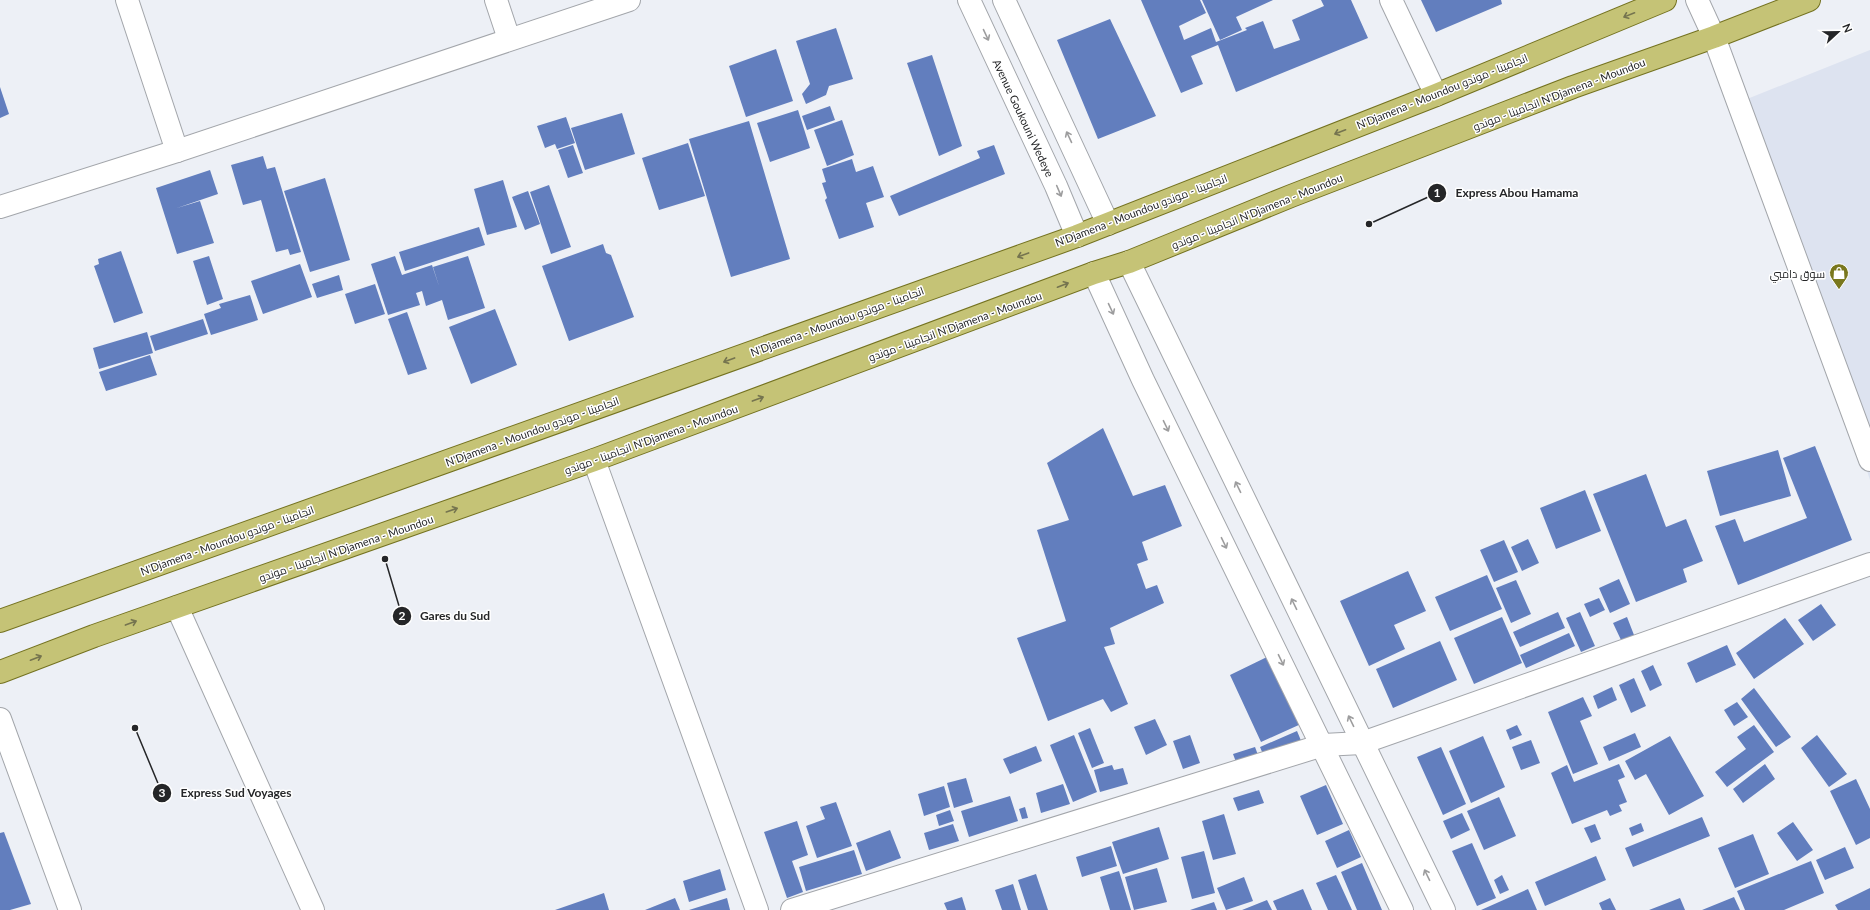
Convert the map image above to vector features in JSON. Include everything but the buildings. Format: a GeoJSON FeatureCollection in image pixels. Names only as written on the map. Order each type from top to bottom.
{"type":"FeatureCollection","features":[{"type":"Feature","properties":{"kind":"main road","name":"N'Djamena - Moundou انجامينا - موندو"},"geometry":{"type":"LineString","coordinates":[[0,620],[1078,236],[1436,95],[1665,0]]}},
{"type":"Feature","properties":{"kind":"main road","name":"انجامينا - موندو N'Djamena - Moundou"},"geometry":{"type":"LineString","coordinates":[[0,672],[94,636],[594,460],[1094,273],[1129,262],[1291,196],[1810,0]]}},
{"type":"Feature","properties":{"kind":"street"},"geometry":{"type":"LineString","coordinates":[[128,0],[177,151]]}},
{"type":"Feature","properties":{"kind":"street"},"geometry":{"type":"LineString","coordinates":[[496,0],[509,39]]}},
{"type":"Feature","properties":{"kind":"street"},"geometry":{"type":"LineString","coordinates":[[0,207],[177,151],[629,0]]}},
{"type":"Feature","properties":{"kind":"street","name":"Avenue Goukouni Wedeye"},"geometry":{"type":"LineString","coordinates":[[969,0],[1078,236]]}},
{"type":"Feature","properties":{"kind":"street"},"geometry":{"type":"LineString","coordinates":[[1004,0],[1108,224]]}},
{"type":"Feature","properties":{"kind":"street"},"geometry":{"type":"LineString","coordinates":[[1391,0],[1436,95]]}},
{"type":"Feature","properties":{"kind":"street"},"geometry":{"type":"LineString","coordinates":[[1698,0],[1714,37],[1870,460]]}},
{"type":"Feature","properties":{"kind":"street"},"geometry":{"type":"LineString","coordinates":[[1129,262],[1444,910]]}},
{"type":"Feature","properties":{"kind":"street"},"geometry":{"type":"LineString","coordinates":[[1094,273],[1144,380],[1402,910]]}},
{"type":"Feature","properties":{"kind":"street"},"geometry":{"type":"LineString","coordinates":[[594,460],[757,910]]}},
{"type":"Feature","properties":{"kind":"street"},"geometry":{"type":"LineString","coordinates":[[792,910],[1323,745],[1362,743],[1870,564]]}},
{"type":"Feature","properties":{"kind":"street"},"geometry":{"type":"LineString","coordinates":[[177,607],[313,910]]}},
{"type":"Feature","properties":{"kind":"street"},"geometry":{"type":"LineString","coordinates":[[0,719],[70,910]]}},
{"type":"Feature","properties":{"kind":"shaded area","name":"سوق دامبي"},"geometry":{"type":"Polygon","coordinates":[[[1870,50],[1870,480],[1747,99],[1870,50]]]}},
{"type":"Feature","properties":{"kind":"place","name":"Express Abou Hamama"},"geometry":{"type":"Point","coordinates":[1369,224]}},
{"type":"Feature","properties":{"kind":"place","name":"سوق دامبي"},"geometry":{"type":"Point","coordinates":[1839,290]}},
{"type":"Feature","properties":{"kind":"place","name":"Gares du Sud"},"geometry":{"type":"Point","coordinates":[385,559]}},
{"type":"Feature","properties":{"kind":"place","name":"Express Sud Voyages"},"geometry":{"type":"Point","coordinates":[135,728]}}]}
